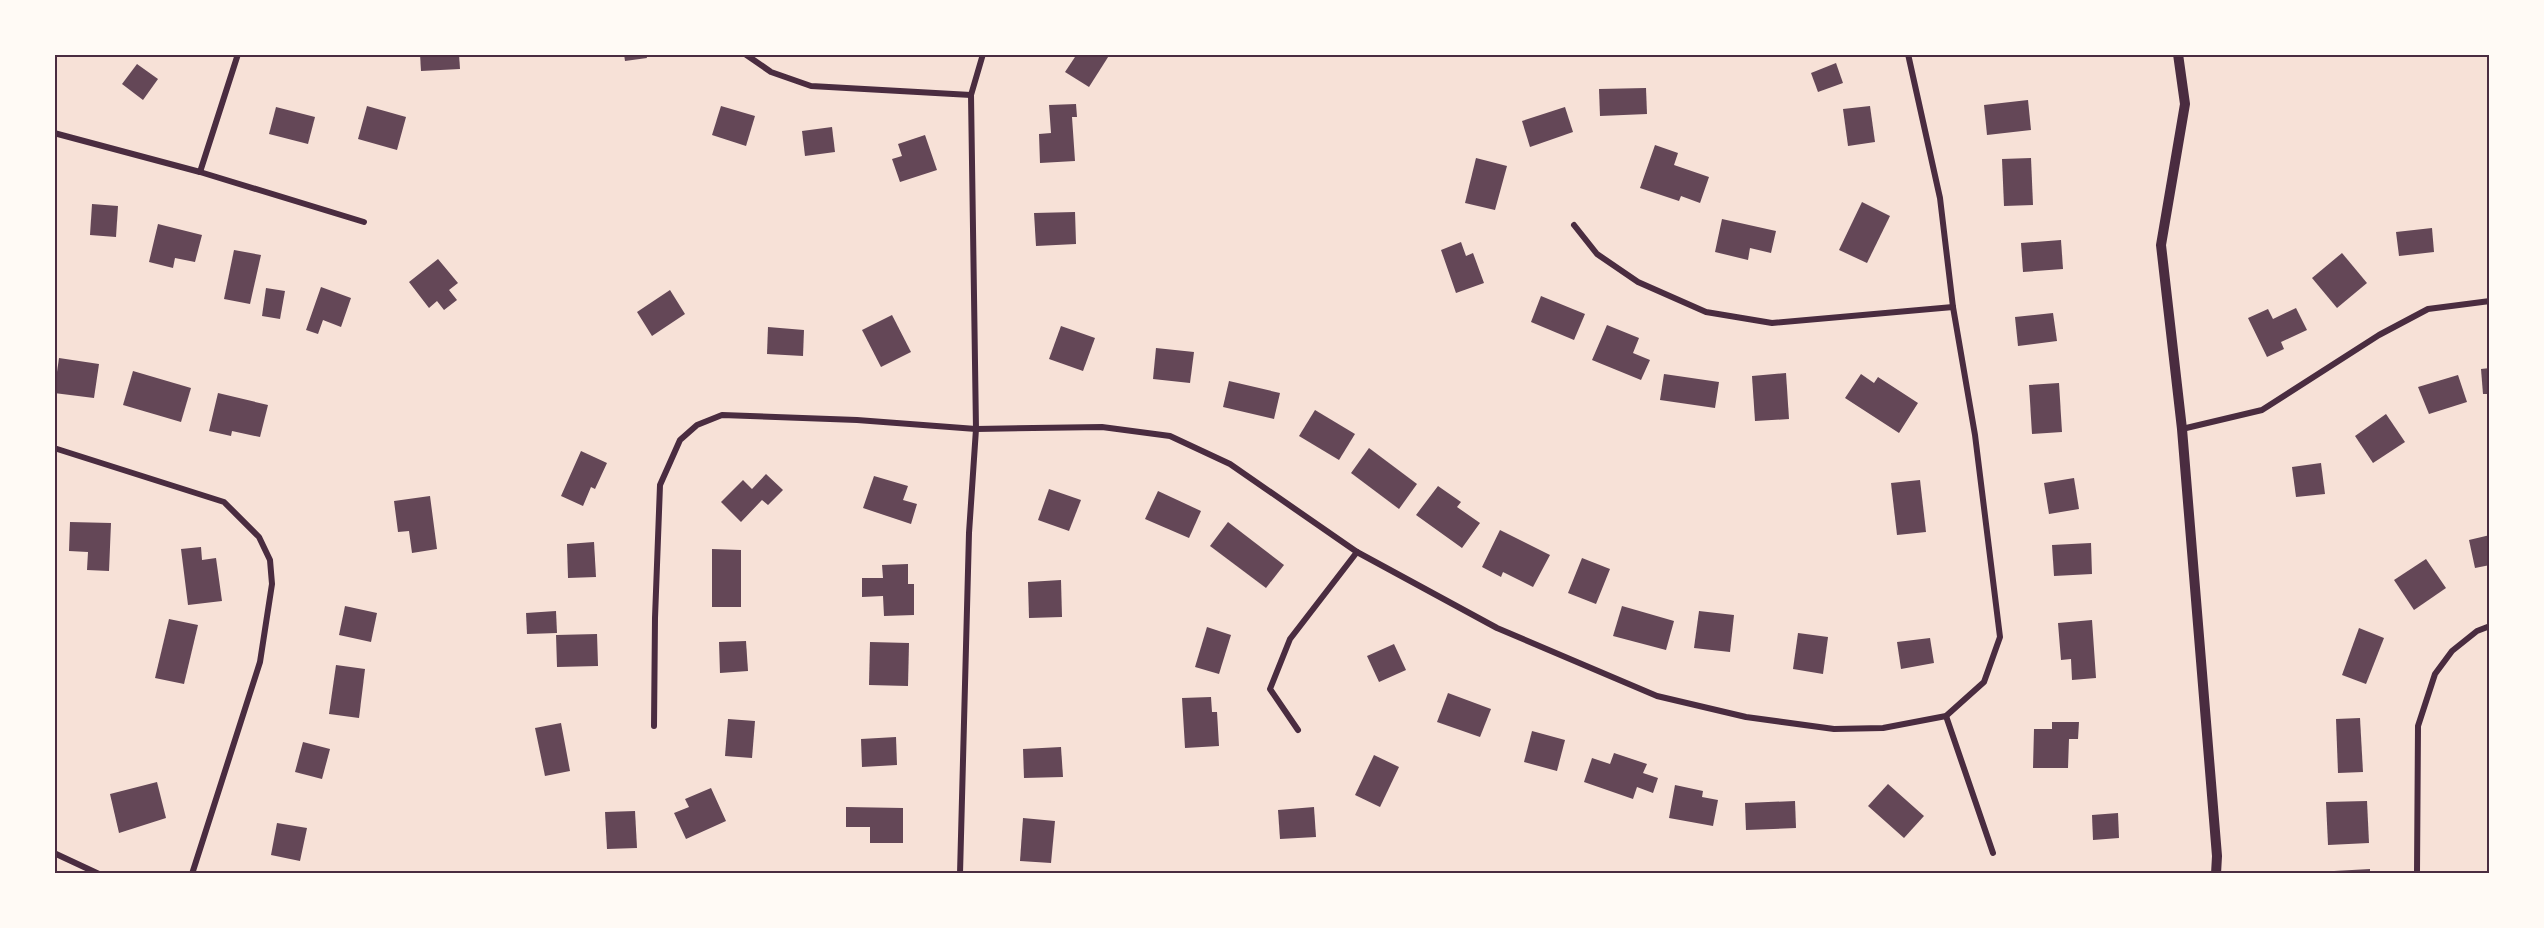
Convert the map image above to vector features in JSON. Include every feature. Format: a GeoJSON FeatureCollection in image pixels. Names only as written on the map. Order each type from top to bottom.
{"type":"FeatureCollection","features":[{"type":"Feature","properties":{"kind":"street"},"geometry":{"type":"LineString","coordinates":[[200,172],[238,54]]}},
{"type":"Feature","properties":{"kind":"street"},"geometry":{"type":"LineString","coordinates":[[745,54],[771,72],[811,86],[971,95]]}},
{"type":"Feature","properties":{"kind":"street"},"geometry":{"type":"LineString","coordinates":[[960,874],[969,533],[976,429],[971,95],[983,54]]}},
{"type":"Feature","properties":{"kind":"street"},"geometry":{"type":"LineString","coordinates":[[654,726],[660,485],[680,440],[697,425],[722,415],[857,420],[976,429],[1102,427],[1170,436],[1230,464],[1357,552],[1497,628],[1657,696],[1746,717],[1834,729],[1883,728],[1946,717],[1984,682],[2000,637],[1975,435],[1953,307],[1940,198],[1908,54]]}},
{"type":"Feature","properties":{"kind":"street"},"geometry":{"type":"LineString","coordinates":[[2178,54],[2185,104],[2161,245],[2182,429],[2217,856],[2216,874]]}},
{"type":"Feature","properties":{"kind":"street"},"geometry":{"type":"LineString","coordinates":[[54,133],[200,172],[364,222]]}},
{"type":"Feature","properties":{"kind":"street"},"geometry":{"type":"LineString","coordinates":[[1574,225],[1597,254],[1638,282],[1706,312],[1772,323],[1953,307]]}},
{"type":"Feature","properties":{"kind":"street"},"geometry":{"type":"LineString","coordinates":[[2182,429],[2262,410],[2379,335],[2428,309],[2490,301]]}},
{"type":"Feature","properties":{"kind":"street"},"geometry":{"type":"LineString","coordinates":[[54,448],[224,502],[259,537],[270,560],[272,584],[260,662],[192,874]]}},
{"type":"Feature","properties":{"kind":"street"},"geometry":{"type":"LineString","coordinates":[[1298,730],[1270,689],[1290,639],[1357,552]]}},
{"type":"Feature","properties":{"kind":"street"},"geometry":{"type":"LineString","coordinates":[[2417,874],[2418,726],[2435,674],[2452,651],[2477,631],[2490,626]]}},
{"type":"Feature","properties":{"kind":"street"},"geometry":{"type":"LineString","coordinates":[[1946,717],[1993,853]]}},
{"type":"Feature","properties":{"kind":"street"},"geometry":{"type":"LineString","coordinates":[[54,853],[99,874]]}},
{"type":"Feature","properties":{"kind":"building"},"geometry":{"type":"Polygon","coordinates":[[[420,54],[459,54],[460,69],[421,71],[420,54]]]}},
{"type":"Feature","properties":{"kind":"building"},"geometry":{"type":"Polygon","coordinates":[[[624,54],[646,54],[647,58],[625,61],[624,54]]]}},
{"type":"Feature","properties":{"kind":"building"},"geometry":{"type":"Polygon","coordinates":[[[1077,54],[1110,54],[1089,87],[1065,72],[1077,54]]]}},
{"type":"Feature","properties":{"kind":"building"},"geometry":{"type":"Polygon","coordinates":[[[1836,63],[1843,83],[1818,92],[1811,73],[1836,63]]]}},
{"type":"Feature","properties":{"kind":"building"},"geometry":{"type":"Polygon","coordinates":[[[137,64],[158,79],[143,100],[122,84],[137,64]]]}},
{"type":"Feature","properties":{"kind":"building"},"geometry":{"type":"Polygon","coordinates":[[[1646,88],[1647,114],[1600,116],[1599,89],[1646,88]]]}},
{"type":"Feature","properties":{"kind":"building"},"geometry":{"type":"Polygon","coordinates":[[[2028,100],[2031,130],[1987,135],[1984,105],[2028,100]]]}},
{"type":"Feature","properties":{"kind":"building"},"geometry":{"type":"Polygon","coordinates":[[[1076,104],[1077,117],[1072,117],[1075,161],[1040,163],[1039,134],[1051,133],[1049,105],[1076,104]]]}},
{"type":"Feature","properties":{"kind":"building"},"geometry":{"type":"Polygon","coordinates":[[[367,106],[406,117],[397,150],[358,139],[367,106]]]}},
{"type":"Feature","properties":{"kind":"building"},"geometry":{"type":"Polygon","coordinates":[[[721,106],[755,116],[746,146],[712,135],[721,106]]]}},
{"type":"Feature","properties":{"kind":"building"},"geometry":{"type":"Polygon","coordinates":[[[1870,106],[1875,142],[1848,146],[1843,109],[1870,106]]]}},
{"type":"Feature","properties":{"kind":"building"},"geometry":{"type":"Polygon","coordinates":[[[276,107],[315,117],[308,144],[269,134],[276,107]]]}},
{"type":"Feature","properties":{"kind":"building"},"geometry":{"type":"Polygon","coordinates":[[[1565,107],[1573,132],[1530,147],[1522,121],[1565,107]]]}},
{"type":"Feature","properties":{"kind":"building"},"geometry":{"type":"Polygon","coordinates":[[[832,127],[835,152],[805,156],[802,131],[832,127]]]}},
{"type":"Feature","properties":{"kind":"building"},"geometry":{"type":"Polygon","coordinates":[[[925,135],[937,170],[900,182],[892,159],[902,156],[898,144],[925,135]]]}},
{"type":"Feature","properties":{"kind":"building"},"geometry":{"type":"Polygon","coordinates":[[[1655,145],[1678,153],[1674,165],[1709,177],[1700,203],[1681,196],[1679,201],[1640,188],[1655,145]]]}},
{"type":"Feature","properties":{"kind":"building"},"geometry":{"type":"Polygon","coordinates":[[[1476,158],[1507,166],[1495,210],[1465,203],[1476,158]]]}},
{"type":"Feature","properties":{"kind":"building"},"geometry":{"type":"Polygon","coordinates":[[[2031,158],[2033,205],[2004,206],[2002,159],[2031,158]]]}},
{"type":"Feature","properties":{"kind":"building"},"geometry":{"type":"Polygon","coordinates":[[[1862,202],[1890,216],[1867,263],[1839,250],[1862,202]]]}},
{"type":"Feature","properties":{"kind":"building"},"geometry":{"type":"Polygon","coordinates":[[[92,204],[118,206],[116,237],[90,235],[92,204]]]}},
{"type":"Feature","properties":{"kind":"building"},"geometry":{"type":"Polygon","coordinates":[[[1075,212],[1076,244],[1036,246],[1034,213],[1075,212]]]}},
{"type":"Feature","properties":{"kind":"building"},"geometry":{"type":"Polygon","coordinates":[[[1722,219],[1776,231],[1771,253],[1750,248],[1748,260],[1715,252],[1722,219]]]}},
{"type":"Feature","properties":{"kind":"building"},"geometry":{"type":"Polygon","coordinates":[[[158,224],[202,235],[195,262],[175,258],[173,268],[149,262],[158,224]]]}},
{"type":"Feature","properties":{"kind":"building"},"geometry":{"type":"Polygon","coordinates":[[[2432,228],[2434,252],[2399,256],[2396,232],[2432,228]]]}},
{"type":"Feature","properties":{"kind":"building"},"geometry":{"type":"Polygon","coordinates":[[[2061,240],[2063,269],[2023,272],[2021,243],[2061,240]]]}},
{"type":"Feature","properties":{"kind":"building"},"geometry":{"type":"Polygon","coordinates":[[[1461,242],[1466,256],[1473,253],[1484,283],[1456,293],[1441,250],[1461,242]]]}},
{"type":"Feature","properties":{"kind":"building"},"geometry":{"type":"Polygon","coordinates":[[[234,250],[261,255],[250,304],[224,299],[234,250]]]}},
{"type":"Feature","properties":{"kind":"building"},"geometry":{"type":"Polygon","coordinates":[[[2342,253],[2367,283],[2337,308],[2312,278],[2342,253]]]}},
{"type":"Feature","properties":{"kind":"building"},"geometry":{"type":"Polygon","coordinates":[[[438,259],[458,283],[449,290],[457,300],[444,310],[437,301],[429,308],[409,282],[438,259]]]}},
{"type":"Feature","properties":{"kind":"building"},"geometry":{"type":"Polygon","coordinates":[[[321,287],[351,298],[341,327],[323,320],[318,334],[306,330],[321,287]]]}},
{"type":"Feature","properties":{"kind":"building"},"geometry":{"type":"Polygon","coordinates":[[[266,288],[285,291],[280,319],[262,316],[266,288]]]}},
{"type":"Feature","properties":{"kind":"building"},"geometry":{"type":"Polygon","coordinates":[[[670,290],[685,314],[652,336],[637,312],[670,290]]]}},
{"type":"Feature","properties":{"kind":"building"},"geometry":{"type":"Polygon","coordinates":[[[1541,296],[1585,314],[1574,340],[1531,322],[1541,296]]]}},
{"type":"Feature","properties":{"kind":"building"},"geometry":{"type":"Polygon","coordinates":[[[2296,308],[2307,330],[2281,342],[2284,349],[2267,357],[2248,318],[2268,309],[2273,319],[2296,308]]]}},
{"type":"Feature","properties":{"kind":"building"},"geometry":{"type":"Polygon","coordinates":[[[2053,313],[2057,341],[2018,346],[2015,317],[2053,313]]]}},
{"type":"Feature","properties":{"kind":"building"},"geometry":{"type":"Polygon","coordinates":[[[892,315],[911,352],[881,367],[862,330],[892,315]]]}},
{"type":"Feature","properties":{"kind":"building"},"geometry":{"type":"Polygon","coordinates":[[[1607,325],[1639,338],[1633,353],[1650,360],[1641,380],[1592,360],[1607,325]]]}},
{"type":"Feature","properties":{"kind":"building"},"geometry":{"type":"Polygon","coordinates":[[[1061,326],[1095,338],[1083,371],[1049,359],[1061,326]]]}},
{"type":"Feature","properties":{"kind":"building"},"geometry":{"type":"Polygon","coordinates":[[[768,327],[804,330],[803,356],[767,354],[768,327]]]}},
{"type":"Feature","properties":{"kind":"building"},"geometry":{"type":"Polygon","coordinates":[[[1156,348],[1194,352],[1190,383],[1153,379],[1156,348]]]}},
{"type":"Feature","properties":{"kind":"building"},"geometry":{"type":"Polygon","coordinates":[[[59,358],[99,364],[94,398],[54,393],[59,358]]]}},
{"type":"Feature","properties":{"kind":"building"},"geometry":{"type":"Polygon","coordinates":[[[2490,368],[2490,394],[2483,394],[2481,369],[2490,368]]]}},
{"type":"Feature","properties":{"kind":"building"},"geometry":{"type":"Polygon","coordinates":[[[133,371],[191,388],[181,422],[123,405],[133,371]]]}},
{"type":"Feature","properties":{"kind":"building"},"geometry":{"type":"Polygon","coordinates":[[[1786,373],[1789,419],[1755,421],[1752,376],[1786,373]]]}},
{"type":"Feature","properties":{"kind":"building"},"geometry":{"type":"Polygon","coordinates":[[[1664,374],[1719,382],[1715,408],[1660,400],[1664,374]]]}},
{"type":"Feature","properties":{"kind":"building"},"geometry":{"type":"Polygon","coordinates":[[[1861,374],[1874,383],[1878,377],[1918,403],[1899,433],[1845,398],[1861,374]]]}},
{"type":"Feature","properties":{"kind":"building"},"geometry":{"type":"Polygon","coordinates":[[[2458,375],[2467,402],[2429,414],[2418,387],[2458,375]]]}},
{"type":"Feature","properties":{"kind":"building"},"geometry":{"type":"Polygon","coordinates":[[[1229,381],[1280,393],[1274,419],[1223,407],[1229,381]]]}},
{"type":"Feature","properties":{"kind":"building"},"geometry":{"type":"Polygon","coordinates":[[[2059,383],[2062,432],[2032,434],[2029,385],[2059,383]]]}},
{"type":"Feature","properties":{"kind":"building"},"geometry":{"type":"Polygon","coordinates":[[[218,393],[268,405],[260,437],[232,431],[231,436],[209,431],[218,393]]]}},
{"type":"Feature","properties":{"kind":"building"},"geometry":{"type":"Polygon","coordinates":[[[1315,410],[1355,434],[1339,460],[1299,436],[1315,410]]]}},
{"type":"Feature","properties":{"kind":"building"},"geometry":{"type":"Polygon","coordinates":[[[2386,414],[2405,442],[2373,463],[2355,436],[2386,414]]]}},
{"type":"Feature","properties":{"kind":"building"},"geometry":{"type":"Polygon","coordinates":[[[1369,448],[1417,484],[1399,509],[1351,473],[1369,448]]]}},
{"type":"Feature","properties":{"kind":"building"},"geometry":{"type":"Polygon","coordinates":[[[581,451],[607,463],[595,489],[591,487],[583,506],[561,496],[581,451]]]}},
{"type":"Feature","properties":{"kind":"building"},"geometry":{"type":"Polygon","coordinates":[[[2321,463],[2325,494],[2296,497],[2292,467],[2321,463]]]}},
{"type":"Feature","properties":{"kind":"building"},"geometry":{"type":"Polygon","coordinates":[[[766,474],[783,490],[768,505],[762,500],[741,522],[721,502],[743,480],[752,489],[766,474]]]}},
{"type":"Feature","properties":{"kind":"building"},"geometry":{"type":"Polygon","coordinates":[[[874,476],[908,486],[903,500],[917,504],[911,524],[863,508],[874,476]]]}},
{"type":"Feature","properties":{"kind":"building"},"geometry":{"type":"Polygon","coordinates":[[[2074,478],[2079,509],[2049,514],[2044,483],[2074,478]]]}},
{"type":"Feature","properties":{"kind":"building"},"geometry":{"type":"Polygon","coordinates":[[[1920,480],[1926,532],[1897,535],[1891,483],[1920,480]]]}},
{"type":"Feature","properties":{"kind":"building"},"geometry":{"type":"Polygon","coordinates":[[[1438,486],[1461,502],[1457,507],[1480,523],[1462,548],[1416,515],[1438,486]]]}},
{"type":"Feature","properties":{"kind":"building"},"geometry":{"type":"Polygon","coordinates":[[[1049,489],[1081,500],[1069,531],[1038,520],[1049,489]]]}},
{"type":"Feature","properties":{"kind":"building"},"geometry":{"type":"Polygon","coordinates":[[[1158,491],[1201,511],[1189,538],[1145,519],[1158,491]]]}},
{"type":"Feature","properties":{"kind":"building"},"geometry":{"type":"Polygon","coordinates":[[[430,496],[437,549],[412,553],[409,531],[398,532],[394,501],[430,496]]]}},
{"type":"Feature","properties":{"kind":"building"},"geometry":{"type":"Polygon","coordinates":[[[70,522],[111,523],[109,571],[87,570],[88,552],[69,551],[70,522]]]}},
{"type":"Feature","properties":{"kind":"building"},"geometry":{"type":"Polygon","coordinates":[[[1228,522],[1284,565],[1266,588],[1210,546],[1228,522]]]}},
{"type":"Feature","properties":{"kind":"building"},"geometry":{"type":"Polygon","coordinates":[[[1500,530],[1550,555],[1533,587],[1503,572],[1501,577],[1482,567],[1500,530]]]}},
{"type":"Feature","properties":{"kind":"building"},"geometry":{"type":"Polygon","coordinates":[[[2490,535],[2490,565],[2475,568],[2469,540],[2490,535]]]}},
{"type":"Feature","properties":{"kind":"building"},"geometry":{"type":"Polygon","coordinates":[[[594,542],[596,577],[568,578],[567,544],[594,542]]]}},
{"type":"Feature","properties":{"kind":"building"},"geometry":{"type":"Polygon","coordinates":[[[2091,543],[2092,574],[2054,576],[2052,545],[2091,543]]]}},
{"type":"Feature","properties":{"kind":"building"},"geometry":{"type":"Polygon","coordinates":[[[201,547],[202,560],[216,558],[222,601],[188,605],[181,549],[201,547]]]}},
{"type":"Feature","properties":{"kind":"building"},"geometry":{"type":"Polygon","coordinates":[[[712,549],[741,550],[741,607],[712,607],[712,549]]]}},
{"type":"Feature","properties":{"kind":"building"},"geometry":{"type":"Polygon","coordinates":[[[1582,558],[1610,569],[1596,604],[1568,593],[1582,558]]]}},
{"type":"Feature","properties":{"kind":"building"},"geometry":{"type":"Polygon","coordinates":[[[2426,559],[2446,588],[2414,610],[2394,580],[2426,559]]]}},
{"type":"Feature","properties":{"kind":"building"},"geometry":{"type":"Polygon","coordinates":[[[908,564],[908,584],[914,584],[914,615],[884,616],[883,596],[862,597],[862,578],[883,578],[882,565],[908,564]]]}},
{"type":"Feature","properties":{"kind":"building"},"geometry":{"type":"Polygon","coordinates":[[[1061,580],[1062,617],[1029,618],[1028,582],[1061,580]]]}},
{"type":"Feature","properties":{"kind":"building"},"geometry":{"type":"Polygon","coordinates":[[[345,606],[377,613],[371,642],[339,635],[345,606]]]}},
{"type":"Feature","properties":{"kind":"building"},"geometry":{"type":"Polygon","coordinates":[[[1622,606],[1674,621],[1666,650],[1613,636],[1622,606]]]}},
{"type":"Feature","properties":{"kind":"building"},"geometry":{"type":"Polygon","coordinates":[[[556,611],[557,633],[527,634],[526,613],[556,611]]]}},
{"type":"Feature","properties":{"kind":"building"},"geometry":{"type":"Polygon","coordinates":[[[1699,611],[1734,615],[1730,652],[1694,648],[1699,611]]]}},
{"type":"Feature","properties":{"kind":"building"},"geometry":{"type":"Polygon","coordinates":[[[169,619],[198,625],[184,684],[155,678],[169,619]]]}},
{"type":"Feature","properties":{"kind":"building"},"geometry":{"type":"Polygon","coordinates":[[[2092,620],[2096,678],[2072,680],[2071,659],[2061,660],[2058,623],[2092,620]]]}},
{"type":"Feature","properties":{"kind":"building"},"geometry":{"type":"Polygon","coordinates":[[[1207,627],[1231,635],[1219,674],[1195,667],[1207,627]]]}},
{"type":"Feature","properties":{"kind":"building"},"geometry":{"type":"Polygon","coordinates":[[[2359,628],[2384,638],[2366,684],[2342,675],[2359,628]]]}},
{"type":"Feature","properties":{"kind":"building"},"geometry":{"type":"Polygon","coordinates":[[[1798,633],[1828,637],[1823,674],[1793,669],[1798,633]]]}},
{"type":"Feature","properties":{"kind":"building"},"geometry":{"type":"Polygon","coordinates":[[[597,634],[598,666],[557,667],[556,635],[597,634]]]}},
{"type":"Feature","properties":{"kind":"building"},"geometry":{"type":"Polygon","coordinates":[[[1930,638],[1934,663],[1901,669],[1897,642],[1930,638]]]}},
{"type":"Feature","properties":{"kind":"building"},"geometry":{"type":"Polygon","coordinates":[[[746,641],[748,671],[720,673],[719,642],[746,641]]]}},
{"type":"Feature","properties":{"kind":"building"},"geometry":{"type":"Polygon","coordinates":[[[870,642],[909,643],[908,686],[869,685],[870,642]]]}},
{"type":"Feature","properties":{"kind":"building"},"geometry":{"type":"Polygon","coordinates":[[[1394,644],[1406,670],[1379,682],[1367,656],[1394,644]]]}},
{"type":"Feature","properties":{"kind":"building"},"geometry":{"type":"Polygon","coordinates":[[[336,665],[365,669],[359,718],[329,714],[336,665]]]}},
{"type":"Feature","properties":{"kind":"building"},"geometry":{"type":"Polygon","coordinates":[[[1448,693],[1491,709],[1480,737],[1437,722],[1448,693]]]}},
{"type":"Feature","properties":{"kind":"building"},"geometry":{"type":"Polygon","coordinates":[[[1211,697],[1212,712],[1217,712],[1219,746],[1185,748],[1182,698],[1211,697]]]}},
{"type":"Feature","properties":{"kind":"building"},"geometry":{"type":"Polygon","coordinates":[[[2360,718],[2363,772],[2338,773],[2336,719],[2360,718]]]}},
{"type":"Feature","properties":{"kind":"building"},"geometry":{"type":"Polygon","coordinates":[[[728,719],[755,721],[752,758],[725,756],[728,719]]]}},
{"type":"Feature","properties":{"kind":"building"},"geometry":{"type":"Polygon","coordinates":[[[2052,722],[2079,722],[2078,739],[2069,739],[2068,768],[2033,768],[2034,729],[2052,729],[2052,722]]]}},
{"type":"Feature","properties":{"kind":"building"},"geometry":{"type":"Polygon","coordinates":[[[561,723],[570,771],[545,776],[535,728],[561,723]]]}},
{"type":"Feature","properties":{"kind":"building"},"geometry":{"type":"Polygon","coordinates":[[[1532,731],[1565,740],[1557,771],[1524,762],[1532,731]]]}},
{"type":"Feature","properties":{"kind":"building"},"geometry":{"type":"Polygon","coordinates":[[[896,737],[897,765],[862,767],[861,739],[896,737]]]}},
{"type":"Feature","properties":{"kind":"building"},"geometry":{"type":"Polygon","coordinates":[[[303,742],[330,749],[322,779],[295,772],[303,742]]]}},
{"type":"Feature","properties":{"kind":"building"},"geometry":{"type":"Polygon","coordinates":[[[1061,747],[1063,777],[1024,778],[1023,749],[1061,747]]]}},
{"type":"Feature","properties":{"kind":"building"},"geometry":{"type":"Polygon","coordinates":[[[1614,753],[1647,764],[1643,773],[1658,778],[1653,793],[1637,787],[1633,799],[1584,782],[1592,758],[1610,764],[1614,753]]]}},
{"type":"Feature","properties":{"kind":"building"},"geometry":{"type":"Polygon","coordinates":[[[1374,755],[1399,767],[1380,807],[1355,795],[1374,755]]]}},
{"type":"Feature","properties":{"kind":"building"},"geometry":{"type":"Polygon","coordinates":[[[157,782],[166,818],[119,833],[110,794],[157,782]]]}},
{"type":"Feature","properties":{"kind":"building"},"geometry":{"type":"Polygon","coordinates":[[[1888,784],[1924,816],[1904,838],[1868,806],[1888,784]]]}},
{"type":"Feature","properties":{"kind":"building"},"geometry":{"type":"Polygon","coordinates":[[[1675,785],[1703,791],[1702,797],[1718,800],[1713,826],[1669,818],[1675,785]]]}},
{"type":"Feature","properties":{"kind":"building"},"geometry":{"type":"Polygon","coordinates":[[[711,788],[726,821],[686,839],[674,813],[689,807],[685,799],[711,788]]]}},
{"type":"Feature","properties":{"kind":"building"},"geometry":{"type":"Polygon","coordinates":[[[1795,801],[1796,828],[1746,830],[1745,803],[1795,801]]]}},
{"type":"Feature","properties":{"kind":"building"},"geometry":{"type":"Polygon","coordinates":[[[2367,801],[2369,843],[2328,845],[2326,802],[2367,801]]]}},
{"type":"Feature","properties":{"kind":"building"},"geometry":{"type":"Polygon","coordinates":[[[846,807],[903,808],[903,843],[870,843],[870,827],[846,827],[846,807]]]}},
{"type":"Feature","properties":{"kind":"building"},"geometry":{"type":"Polygon","coordinates":[[[1314,807],[1316,837],[1280,839],[1278,810],[1314,807]]]}},
{"type":"Feature","properties":{"kind":"building"},"geometry":{"type":"Polygon","coordinates":[[[635,811],[637,848],[607,849],[605,812],[635,811]]]}},
{"type":"Feature","properties":{"kind":"building"},"geometry":{"type":"Polygon","coordinates":[[[2118,813],[2119,838],[2093,840],[2092,815],[2118,813]]]}},
{"type":"Feature","properties":{"kind":"building"},"geometry":{"type":"Polygon","coordinates":[[[1023,818],[1055,821],[1051,863],[1020,861],[1023,818]]]}},
{"type":"Feature","properties":{"kind":"building"},"geometry":{"type":"Polygon","coordinates":[[[277,823],[307,828],[300,861],[271,855],[277,823]]]}},
{"type":"Feature","properties":{"kind":"building"},"geometry":{"type":"Polygon","coordinates":[[[2370,869],[2370,874],[2334,874],[2334,871],[2370,869]]]}}]}
